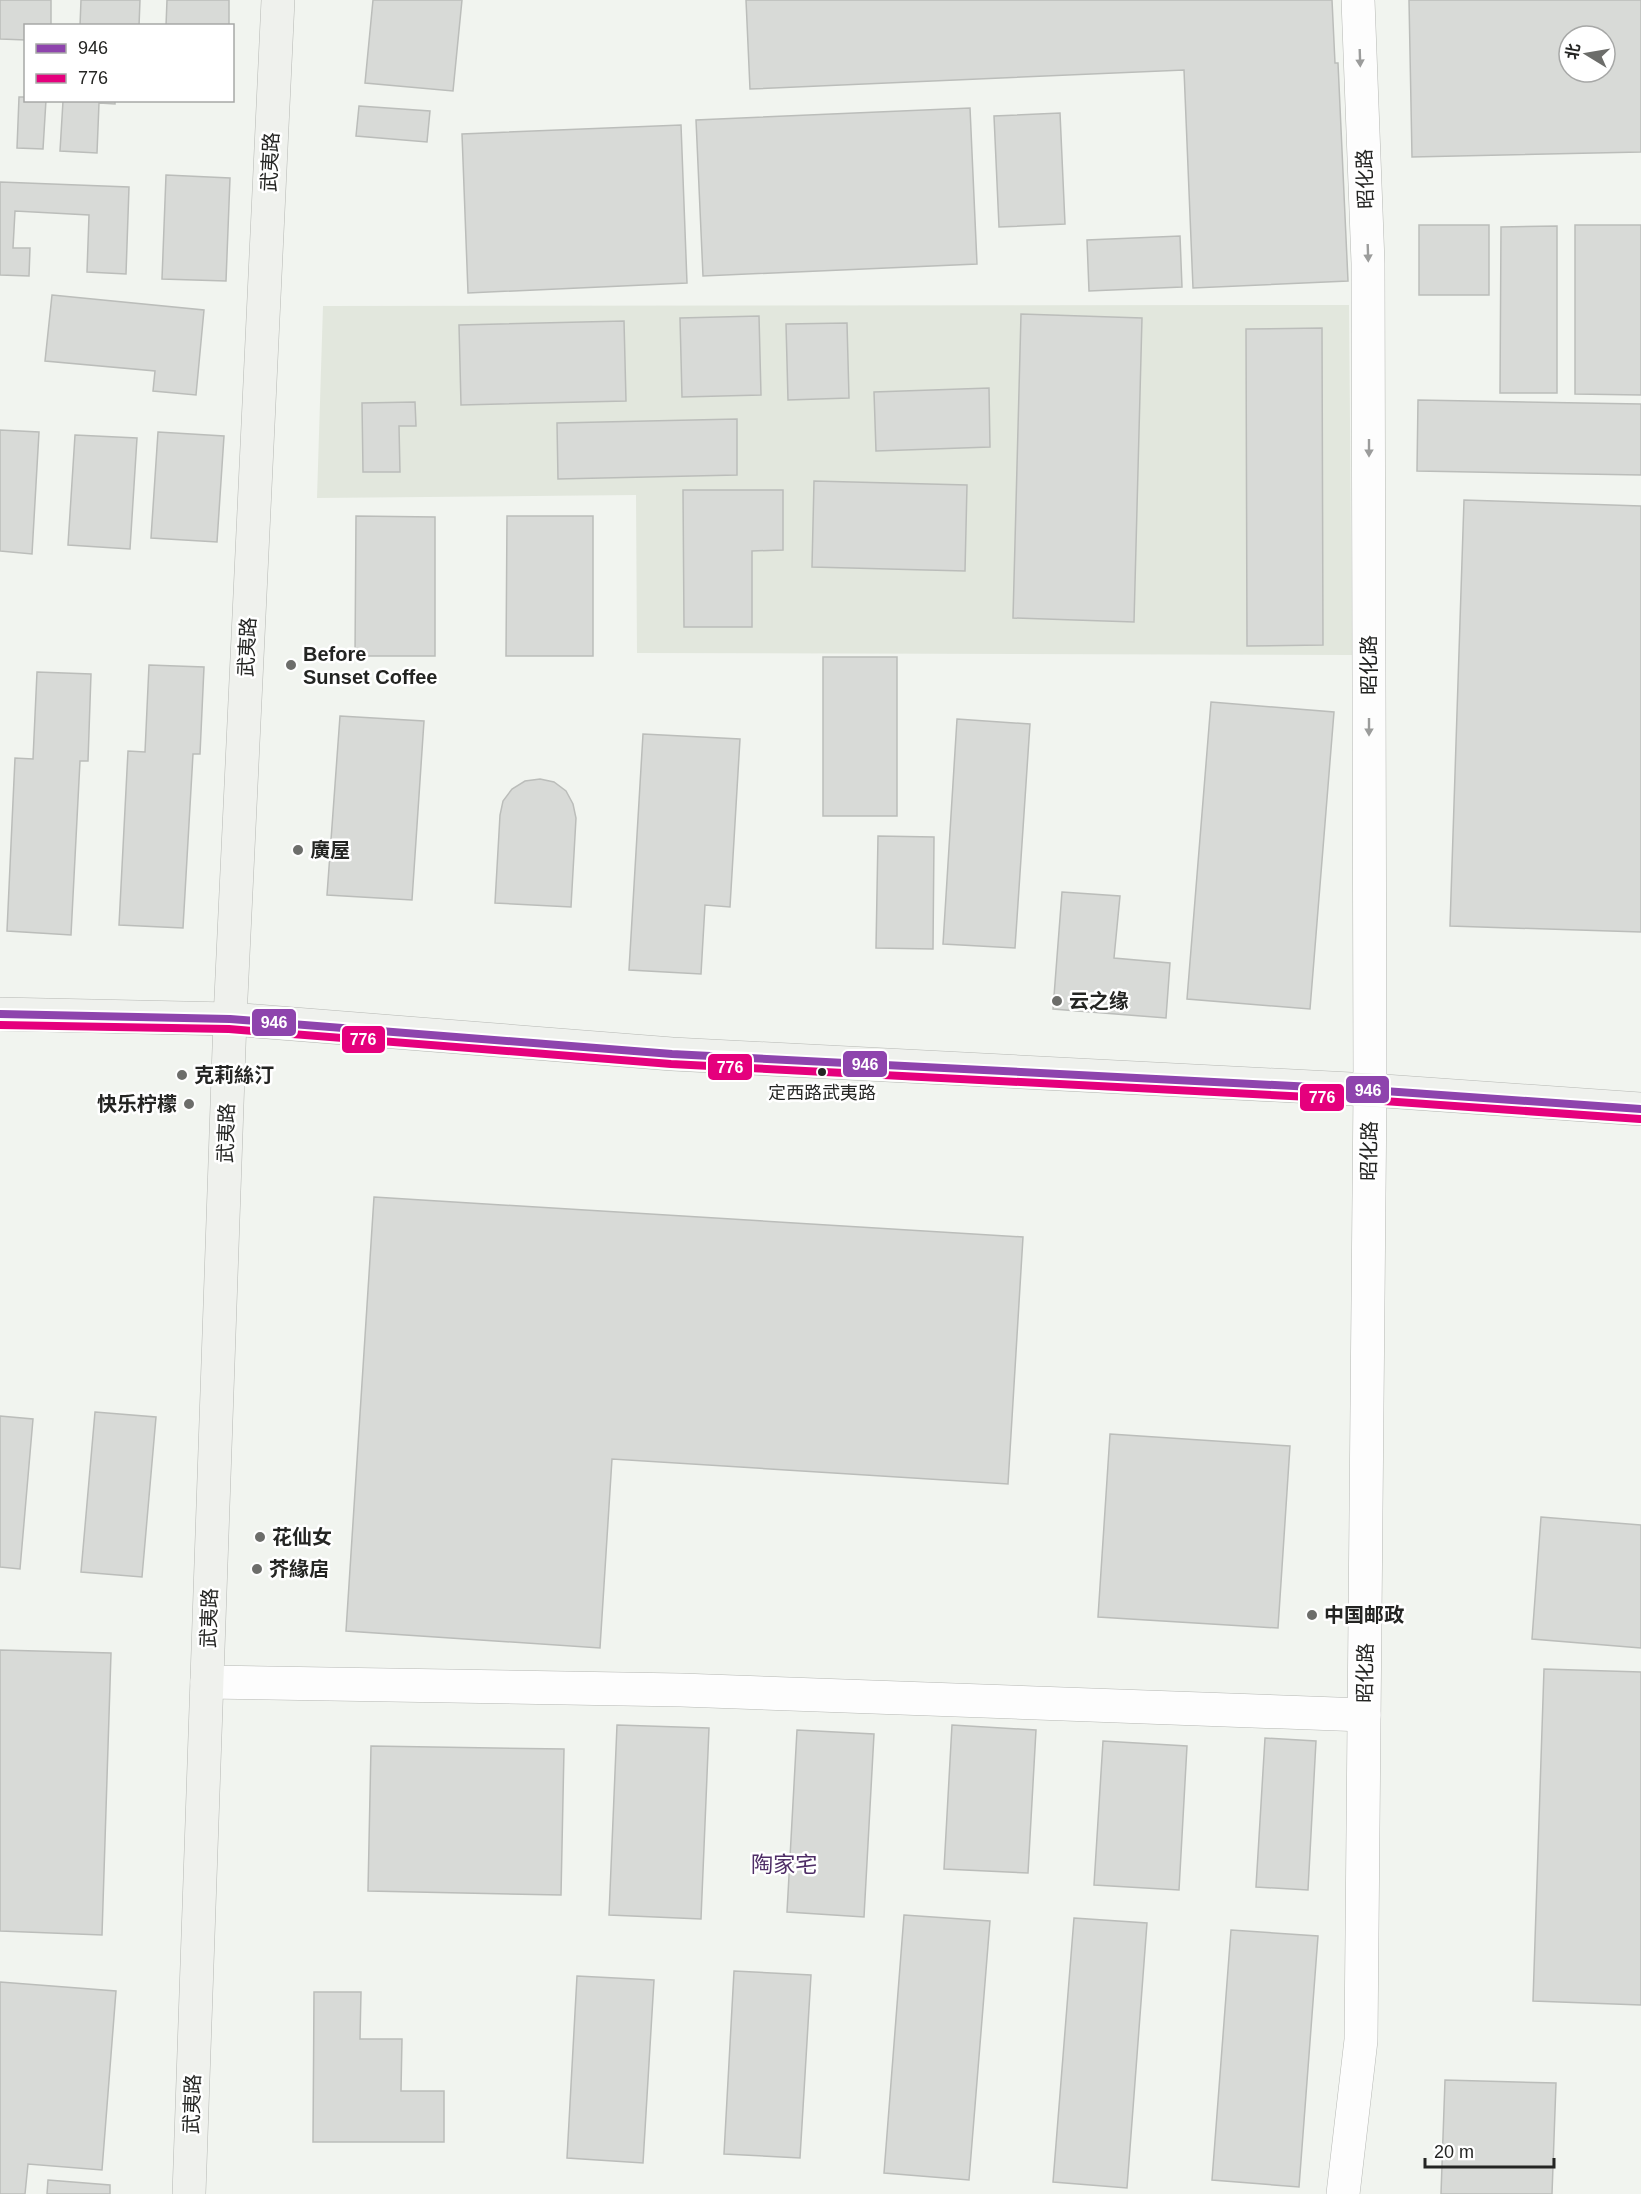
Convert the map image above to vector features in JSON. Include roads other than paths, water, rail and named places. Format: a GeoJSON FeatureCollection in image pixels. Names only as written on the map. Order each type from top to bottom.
{"type":"FeatureCollection","features":[{"type":"Feature","properties":{"kind":"street","name":"武夷路"},"geometry":{"type":"LineString","coordinates":[[189,2194],[230,1019],[278,0]]}},
{"type":"Feature","properties":{"kind":"street","name":"昭化路"},"geometry":{"type":"LineString","coordinates":[[1343,2194],[1361,2040],[1370,1090],[1368,263],[1358,0]]}},
{"type":"Feature","properties":{"kind":"street"},"geometry":{"type":"LineString","coordinates":[[0,1014],[230,1019],[672,1054],[1370,1090],[1641,1109]]}},
{"type":"Feature","properties":{"kind":"street"},"geometry":{"type":"LineString","coordinates":[[207,1682],[681,1690],[1364,1715]]}},
{"type":"Feature","properties":{"kind":"place","name":"Before Sunset Coffee"},"geometry":{"type":"Point","coordinates":[291,665]}},
{"type":"Feature","properties":{"kind":"place","name":"廣屋"},"geometry":{"type":"Point","coordinates":[298,850]}},
{"type":"Feature","properties":{"kind":"place","name":"云之缘"},"geometry":{"type":"Point","coordinates":[1057,1001]}},
{"type":"Feature","properties":{"kind":"place","name":"定西路武夷路"},"geometry":{"type":"Point","coordinates":[822,1072]}},
{"type":"Feature","properties":{"kind":"place","name":"克莉絲汀"},"geometry":{"type":"Point","coordinates":[182,1075]}},
{"type":"Feature","properties":{"kind":"place","name":"快乐柠檬"},"geometry":{"type":"Point","coordinates":[189,1104]}},
{"type":"Feature","properties":{"kind":"place","name":"花仙女"},"geometry":{"type":"Point","coordinates":[260,1537]}},
{"type":"Feature","properties":{"kind":"place","name":"芥緣扂"},"geometry":{"type":"Point","coordinates":[257,1569]}},
{"type":"Feature","properties":{"kind":"place","name":"中国邮政"},"geometry":{"type":"Point","coordinates":[1312,1615]}},
{"type":"Feature","properties":{"kind":"district","name":"陶家宅"},"geometry":{"type":"Point","coordinates":[784,1864]}}]}
